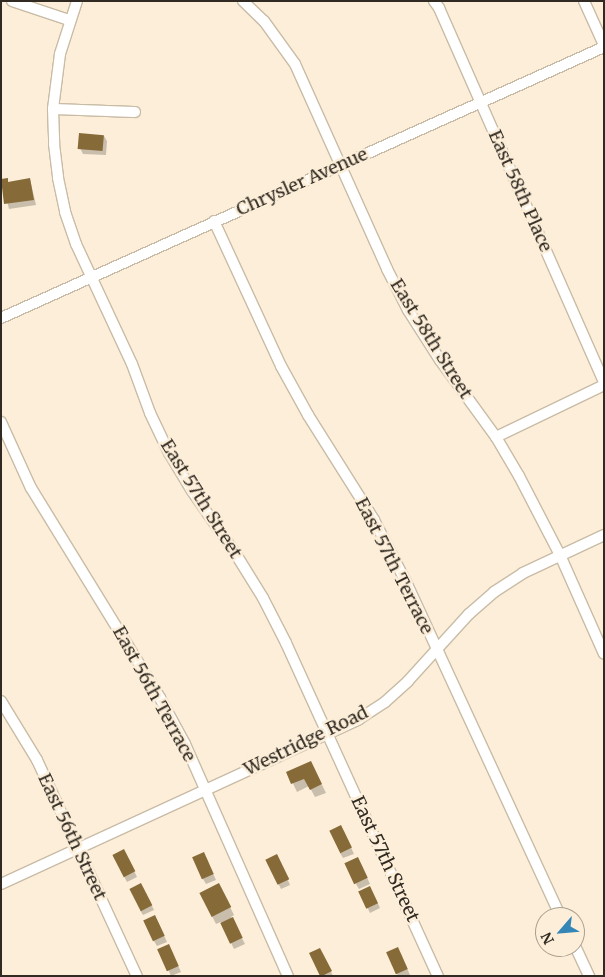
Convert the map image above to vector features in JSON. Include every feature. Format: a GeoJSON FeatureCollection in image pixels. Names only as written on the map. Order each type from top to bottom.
{"type":"FeatureCollection","features":[{"type":"Feature","properties":{"kind":"street"},"geometry":{"type":"LineString","coordinates":[[12,1],[70,20]]}},
{"type":"Feature","properties":{"kind":"street","name":"East 57th Street"},"geometry":{"type":"LineString","coordinates":[[77,1],[60,54],[53,109],[54,144],[58,178],[68,220],[91,277],[132,364],[150,413],[169,453],[263,598],[286,643],[438,976]]}},
{"type":"Feature","properties":{"kind":"street","name":"East 58th Street"},"geometry":{"type":"LineString","coordinates":[[243,1],[264,21],[295,64],[339,165],[408,310],[440,360],[496,437],[519,476],[560,555],[604,654]]}},
{"type":"Feature","properties":{"kind":"street","name":"East 58th Place"},"geometry":{"type":"LineString","coordinates":[[434,1],[604,384]]}},
{"type":"Feature","properties":{"kind":"street"},"geometry":{"type":"LineString","coordinates":[[584,1],[604,46]]}},
{"type":"Feature","properties":{"kind":"street","name":"Chrysler Avenue"},"geometry":{"type":"LineString","coordinates":[[1,318],[604,46]]}},
{"type":"Feature","properties":{"kind":"street"},"geometry":{"type":"LineString","coordinates":[[53,109],[135,112]]}},
{"type":"Feature","properties":{"kind":"street","name":"East 57th Terrace"},"geometry":{"type":"LineString","coordinates":[[214,221],[281,366],[308,415],[374,520],[406,582],[556,907]]}},
{"type":"Feature","properties":{"kind":"street"},"geometry":{"type":"LineString","coordinates":[[496,437],[604,384]]}},
{"type":"Feature","properties":{"kind":"street","name":"East 56th Terrace"},"geometry":{"type":"LineString","coordinates":[[1,422],[31,488],[160,698],[185,744],[288,976]]}},
{"type":"Feature","properties":{"kind":"street","name":"Westridge Road"},"geometry":{"type":"LineString","coordinates":[[1,884],[358,719],[385,702],[408,681],[469,614],[494,592],[523,573],[604,535]]}},
{"type":"Feature","properties":{"kind":"street","name":"East 56th Street"},"geometry":{"type":"LineString","coordinates":[[1,701],[37,760],[137,976]]}},
{"type":"Feature","properties":{"kind":"street"},"geometry":{"type":"LineString","coordinates":[[580,957],[589,976]]}},
{"type":"Feature","properties":{"kind":"building"},"geometry":{"type":"Polygon","coordinates":[[[79,133],[104,135],[103,151],[78,149],[79,133]]]}},
{"type":"Feature","properties":{"kind":"building"},"geometry":{"type":"Polygon","coordinates":[[[8,178],[8,182],[30,178],[34,200],[4,204],[1,179],[8,178]]]}},
{"type":"Feature","properties":{"kind":"building"},"geometry":{"type":"Polygon","coordinates":[[[311,761],[322,784],[310,790],[304,779],[291,784],[286,772],[311,761]]]}},
{"type":"Feature","properties":{"kind":"building"},"geometry":{"type":"Polygon","coordinates":[[[341,825],[352,847],[340,853],[329,831],[341,825]]]}},
{"type":"Feature","properties":{"kind":"building"},"geometry":{"type":"Polygon","coordinates":[[[124,849],[135,871],[124,877],[112,855],[124,849]]]}},
{"type":"Feature","properties":{"kind":"building"},"geometry":{"type":"Polygon","coordinates":[[[204,852],[214,874],[202,879],[192,857],[204,852]]]}},
{"type":"Feature","properties":{"kind":"building"},"geometry":{"type":"Polygon","coordinates":[[[277,854],[289,879],[278,885],[265,860],[277,854]]]}},
{"type":"Feature","properties":{"kind":"building"},"geometry":{"type":"Polygon","coordinates":[[[358,857],[368,878],[354,884],[344,863],[358,857]]]}},
{"type":"Feature","properties":{"kind":"building"},"geometry":{"type":"Polygon","coordinates":[[[141,883],[152,905],[141,911],[129,889],[141,883]]]}},
{"type":"Feature","properties":{"kind":"building"},"geometry":{"type":"Polygon","coordinates":[[[219,883],[231,907],[212,917],[199,893],[219,883]]]}},
{"type":"Feature","properties":{"kind":"building"},"geometry":{"type":"Polygon","coordinates":[[[370,886],[378,903],[366,909],[358,891],[370,886]]]}},
{"type":"Feature","properties":{"kind":"building"},"geometry":{"type":"Polygon","coordinates":[[[155,915],[165,936],[153,941],[143,920],[155,915]]]}},
{"type":"Feature","properties":{"kind":"building"},"geometry":{"type":"Polygon","coordinates":[[[233,917],[243,938],[230,944],[220,923],[233,917]]]}},
{"type":"Feature","properties":{"kind":"building"},"geometry":{"type":"Polygon","coordinates":[[[169,944],[179,966],[167,971],[157,949],[169,944]]]}},
{"type":"Feature","properties":{"kind":"building"},"geometry":{"type":"Polygon","coordinates":[[[398,947],[408,969],[396,974],[386,952],[398,947]]]}},
{"type":"Feature","properties":{"kind":"building"},"geometry":{"type":"Polygon","coordinates":[[[320,948],[332,971],[322,976],[320,976],[309,953],[320,948]]]}}]}
